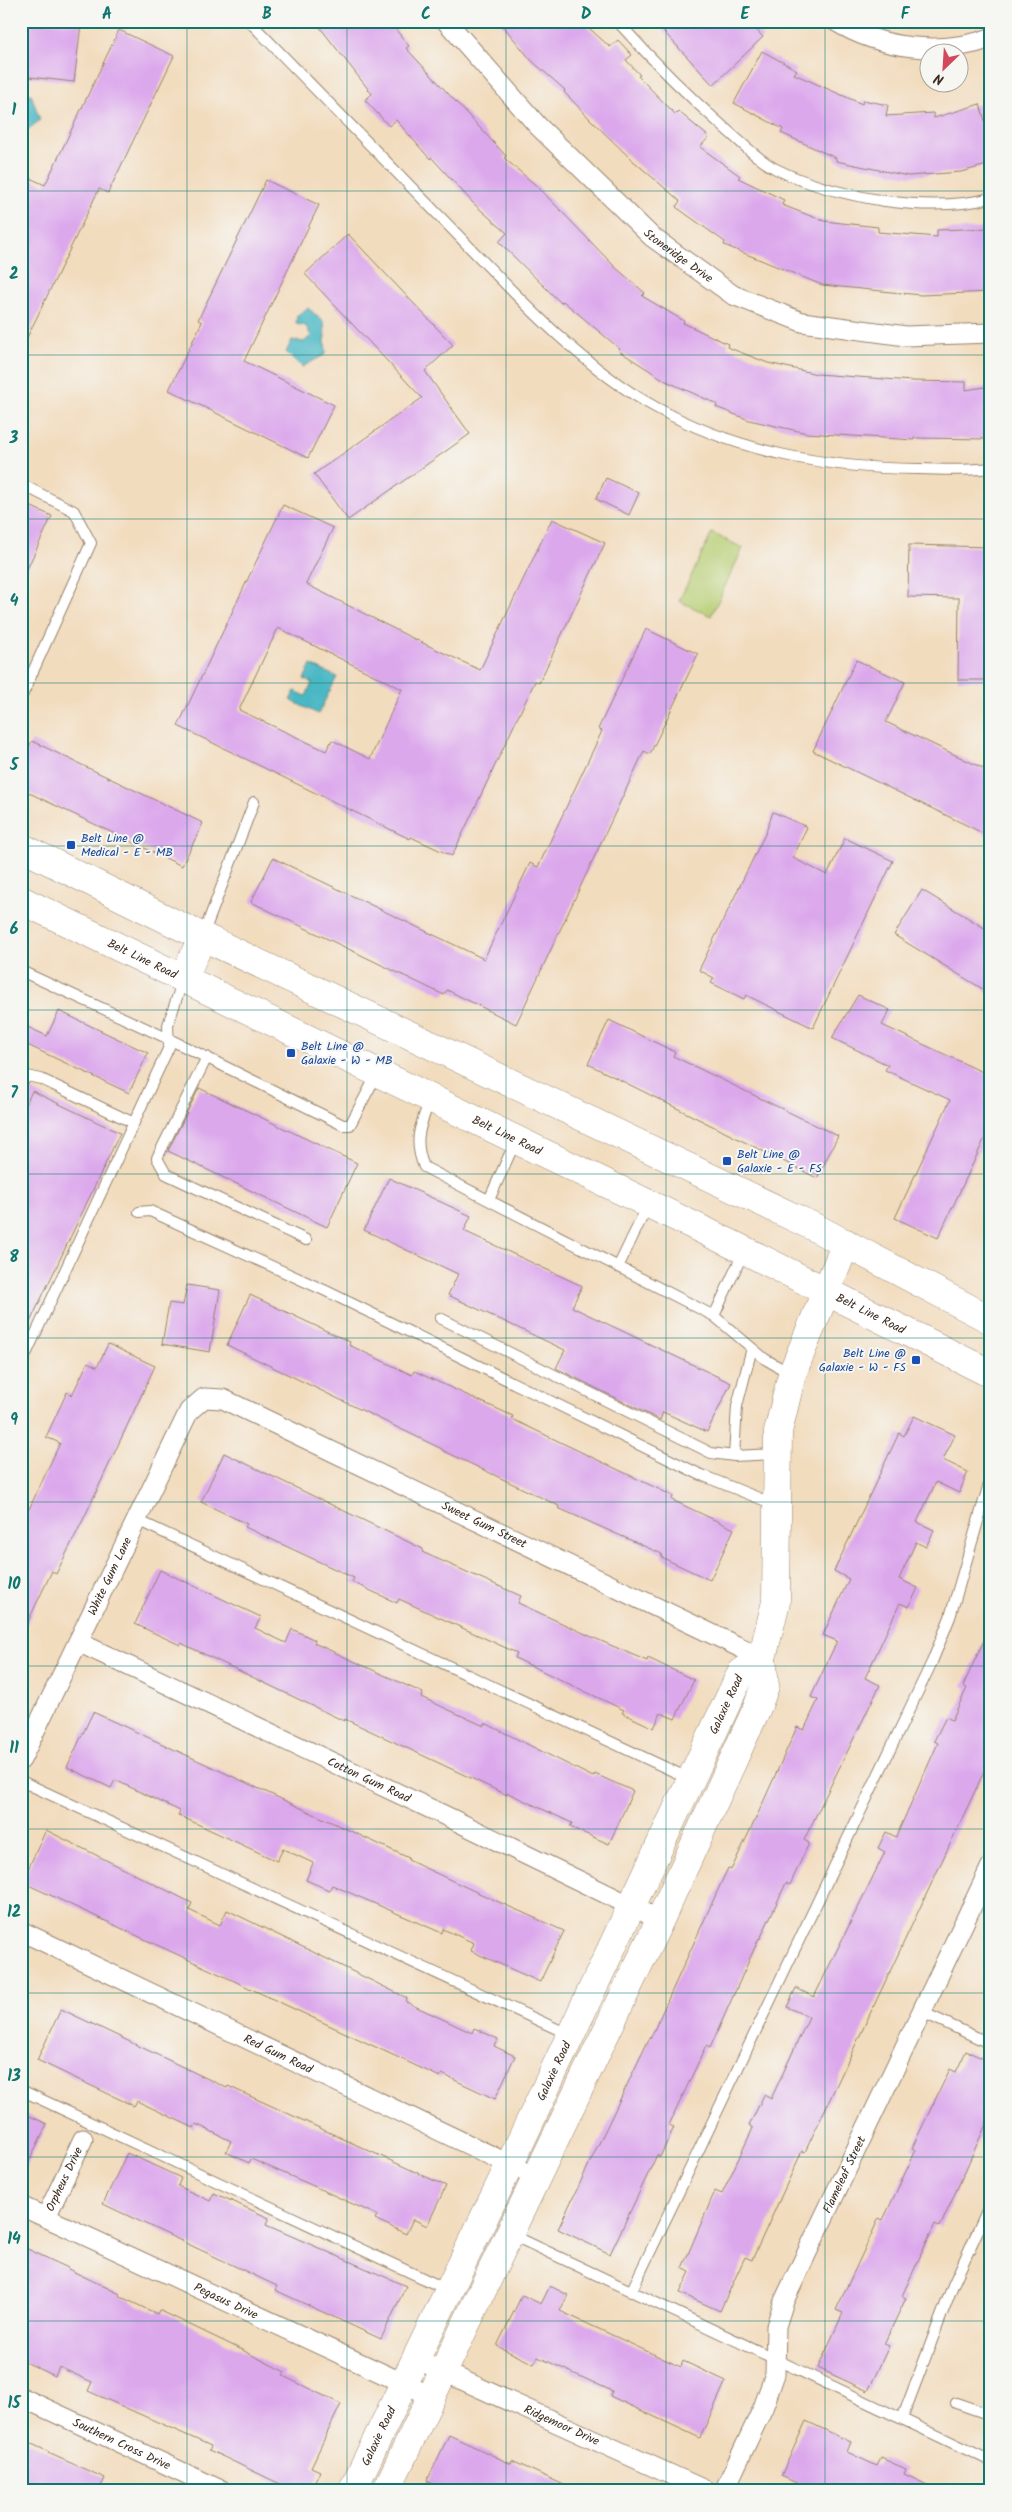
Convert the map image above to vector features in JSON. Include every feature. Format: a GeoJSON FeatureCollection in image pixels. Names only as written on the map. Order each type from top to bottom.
{"type":"FeatureCollection","features":[{"type":"Feature","properties":{"kind":"street","name":"Stoneridge Drive"},"geometry":{"type":"LineString","coordinates":[[446,21],[538,126],[652,237],[733,295],[802,322],[906,336],[991,333]]}},
{"type":"Feature","properties":{"kind":"street"},"geometry":{"type":"LineString","coordinates":[[835,21],[851,31],[881,40],[927,49],[976,43],[991,38]]}},
{"type":"Feature","properties":{"kind":"street"},"geometry":{"type":"LineString","coordinates":[[21,847],[846,1243],[991,1320]]}},
{"type":"Feature","properties":{"kind":"street","name":"Belt Line Road"},"geometry":{"type":"LineString","coordinates":[[21,900],[516,1138],[827,1290],[991,1374]]}},
{"type":"Feature","properties":{"kind":"street"},"geometry":{"type":"LineString","coordinates":[[183,979],[203,936]]}},
{"type":"Feature","properties":{"kind":"street","name":"Galaxie Road"},"geometry":{"type":"LineString","coordinates":[[386,2491],[660,1920],[758,1708],[765,1686],[762,1658],[776,1602],[778,1432],[792,1374],[846,1243]]}},
{"type":"Feature","properties":{"kind":"street","name":"White Gum Lane"},"geometry":{"type":"LineString","coordinates":[[21,1760],[189,1411],[204,1398]]}},
{"type":"Feature","properties":{"kind":"street","name":"Sweet Gum Street"},"geometry":{"type":"LineString","coordinates":[[204,1398],[223,1400],[762,1658]]}},
{"type":"Feature","properties":{"kind":"street","name":"Cotton Gum Road"},"geometry":{"type":"LineString","coordinates":[[78,1642],[660,1920]]}},
{"type":"Feature","properties":{"kind":"street","name":"Galaxie Road"},"geometry":{"type":"LineString","coordinates":[[352,2491],[571,2036],[741,1673],[762,1658]]}},
{"type":"Feature","properties":{"kind":"street","name":"Flameleaf Street"},"geometry":{"type":"LineString","coordinates":[[724,2491],[764,2408],[775,2374],[776,2326],[784,2301],[991,1867]]}},
{"type":"Feature","properties":{"kind":"street","name":"Red Gum Road"},"geometry":{"type":"LineString","coordinates":[[21,1930],[536,2177]]}},
{"type":"Feature","properties":{"kind":"street","name":"Orpheus Drive"},"geometry":{"type":"LineString","coordinates":[[46,2217],[83,2139]]}},
{"type":"Feature","properties":{"kind":"street","name":"Pegasus Drive"},"geometry":{"type":"LineString","coordinates":[[21,2206],[431,2396]]}},
{"type":"Feature","properties":{"kind":"street","name":"Ridgemoor Drive"},"geometry":{"type":"LineString","coordinates":[[416,2359],[707,2491]]}},
{"type":"Feature","properties":{"kind":"street","name":"Southern Cross Drive"},"geometry":{"type":"LineString","coordinates":[[21,2397],[223,2491]]}},
{"type":"Feature","properties":{"kind":"lane"},"geometry":{"type":"LineString","coordinates":[[248,21],[507,286],[595,367],[654,406],[727,440],[785,456],[864,468],[969,470],[991,468]]}},
{"type":"Feature","properties":{"kind":"lane"},"geometry":{"type":"LineString","coordinates":[[617,21],[645,53],[708,114],[746,147],[782,172],[806,183],[840,193],[921,206],[973,202],[991,198]]}},
{"type":"Feature","properties":{"kind":"lane"},"geometry":{"type":"LineString","coordinates":[[21,484],[74,511],[91,543],[21,698]]}},
{"type":"Feature","properties":{"kind":"lane"},"geometry":{"type":"LineString","coordinates":[[203,936],[254,802]]}},
{"type":"Feature","properties":{"kind":"lane"},"geometry":{"type":"LineString","coordinates":[[21,971],[169,1039],[343,1126],[350,1125],[378,1072]]}},
{"type":"Feature","properties":{"kind":"lane"},"geometry":{"type":"LineString","coordinates":[[21,1365],[170,1048],[168,1025],[183,979]]}},
{"type":"Feature","properties":{"kind":"lane"},"geometry":{"type":"LineString","coordinates":[[207,1058],[157,1158],[166,1174],[306,1240]]}},
{"type":"Feature","properties":{"kind":"lane"},"geometry":{"type":"LineString","coordinates":[[21,1084],[27,1076],[41,1079],[134,1123]]}},
{"type":"Feature","properties":{"kind":"lane"},"geometry":{"type":"LineString","coordinates":[[431,1097],[418,1129],[418,1153],[424,1167],[714,1316],[752,1348],[792,1374]]}},
{"type":"Feature","properties":{"kind":"lane"},"geometry":{"type":"LineString","coordinates":[[489,1200],[516,1138]]}},
{"type":"Feature","properties":{"kind":"lane"},"geometry":{"type":"LineString","coordinates":[[618,1267],[648,1203]]}},
{"type":"Feature","properties":{"kind":"lane"},"geometry":{"type":"LineString","coordinates":[[139,1212],[150,1211],[326,1291],[700,1474],[766,1501],[776,1501]]}},
{"type":"Feature","properties":{"kind":"lane"},"geometry":{"type":"LineString","coordinates":[[714,1316],[744,1250]]}},
{"type":"Feature","properties":{"kind":"lane"},"geometry":{"type":"LineString","coordinates":[[440,1318],[711,1452],[734,1456],[777,1454]]}},
{"type":"Feature","properties":{"kind":"lane"},"geometry":{"type":"LineString","coordinates":[[734,1456],[737,1406],[752,1348]]}},
{"type":"Feature","properties":{"kind":"lane"},"geometry":{"type":"LineString","coordinates":[[631,2292],[932,1662],[950,1617],[991,1477]]}},
{"type":"Feature","properties":{"kind":"lane"},"geometry":{"type":"LineString","coordinates":[[137,1520],[691,1779]]}},
{"type":"Feature","properties":{"kind":"lane"},"geometry":{"type":"LineString","coordinates":[[21,1781],[571,2036]]}},
{"type":"Feature","properties":{"kind":"lane"},"geometry":{"type":"LineString","coordinates":[[922,2012],[991,2044]]}},
{"type":"Feature","properties":{"kind":"lane"},"geometry":{"type":"LineString","coordinates":[[21,2090],[449,2290]]}},
{"type":"Feature","properties":{"kind":"lane"},"geometry":{"type":"LineString","coordinates":[[902,2419],[953,2285],[991,2202]]}},
{"type":"Feature","properties":{"kind":"lane"},"geometry":{"type":"LineString","coordinates":[[509,2234],[991,2461]]}},
{"type":"Feature","properties":{"kind":"lane"},"geometry":{"type":"LineString","coordinates":[[956,2403],[991,2415]]}},
{"type":"Feature","properties":{"kind":"green space"},"geometry":{"type":"Polygon","coordinates":[[[712,533],[743,548],[711,616],[679,601],[712,533]]]}},
{"type":"Feature","properties":{"kind":"water"},"geometry":{"type":"Polygon","coordinates":[[[21,94],[31,94],[40,120],[21,135],[21,94]]]}},
{"type":"Feature","properties":{"kind":"water"},"geometry":{"type":"Polygon","coordinates":[[[308,308],[324,322],[326,354],[302,367],[286,352],[292,340],[304,342],[311,336],[306,326],[296,324],[297,315],[308,308]]]}},
{"type":"Feature","properties":{"kind":"water"},"geometry":{"type":"Polygon","coordinates":[[[311,665],[337,677],[318,714],[290,700],[295,691],[306,696],[312,683],[304,679],[311,665]]]}},
{"type":"Feature","properties":{"kind":"building"},"geometry":{"type":"Polygon","coordinates":[[[21,21],[81,24],[74,82],[21,76],[21,21]]]}},
{"type":"Feature","properties":{"kind":"building"},"geometry":{"type":"Polygon","coordinates":[[[315,21],[389,21],[409,46],[406,48],[506,156],[504,158],[539,188],[615,267],[645,293],[642,296],[684,321],[683,323],[728,344],[727,347],[768,363],[817,374],[912,381],[966,382],[966,390],[991,386],[991,439],[914,438],[914,440],[807,433],[749,420],[716,407],[717,404],[666,381],[619,351],[620,349],[563,301],[561,303],[499,242],[507,233],[474,204],[431,157],[430,159],[396,120],[389,126],[365,100],[372,94],[315,21]]]}},
{"type":"Feature","properties":{"kind":"building"},"geometry":{"type":"Polygon","coordinates":[[[499,21],[581,21],[610,47],[618,40],[632,55],[626,60],[640,75],[638,76],[675,114],[678,111],[709,137],[700,147],[740,176],[738,178],[784,200],[782,205],[824,221],[878,227],[878,232],[937,237],[937,230],[991,228],[991,292],[921,295],[822,285],[724,245],[725,242],[676,207],[680,201],[631,159],[592,121],[564,92],[565,90],[531,60],[499,21]]]}},
{"type":"Feature","properties":{"kind":"building"},"geometry":{"type":"Polygon","coordinates":[[[654,21],[748,21],[763,37],[713,85],[654,21]]]}},
{"type":"Feature","properties":{"kind":"building"},"geometry":{"type":"Polygon","coordinates":[[[119,30],[174,56],[108,193],[99,189],[21,350],[21,174],[45,185],[119,30]]]}},
{"type":"Feature","properties":{"kind":"building"},"geometry":{"type":"Polygon","coordinates":[[[762,51],[797,70],[794,74],[862,104],[863,100],[888,105],[886,116],[933,113],[934,118],[980,104],[991,141],[991,164],[961,172],[908,176],[836,161],[836,158],[781,133],[783,129],[734,103],[762,51]]]}},
{"type":"Feature","properties":{"kind":"building"},"geometry":{"type":"Polygon","coordinates":[[[266,180],[319,205],[244,361],[334,405],[308,458],[169,390],[202,322],[198,320],[266,180]]]}},
{"type":"Feature","properties":{"kind":"building"},"geometry":{"type":"Polygon","coordinates":[[[348,234],[453,345],[425,371],[470,434],[348,520],[314,474],[422,398],[305,274],[348,234]]]}},
{"type":"Feature","properties":{"kind":"building"},"geometry":{"type":"Polygon","coordinates":[[[606,478],[639,493],[629,515],[596,499],[606,478]]]}},
{"type":"Feature","properties":{"kind":"building"},"geometry":{"type":"Polygon","coordinates":[[[21,502],[52,516],[21,582],[21,502]]]}},
{"type":"Feature","properties":{"kind":"building"},"geometry":{"type":"Polygon","coordinates":[[[283,505],[333,528],[306,584],[480,670],[552,519],[605,543],[539,683],[535,681],[452,856],[411,837],[410,839],[178,726],[283,505]],[[278,628],[239,710],[326,751],[332,740],[370,759],[402,689],[278,628]]]}},
{"type":"Feature","properties":{"kind":"building"},"geometry":{"type":"Polygon","coordinates":[[[909,545],[991,547],[991,680],[958,680],[959,598],[908,597],[909,545]]]}},
{"type":"Feature","properties":{"kind":"building"},"geometry":{"type":"Polygon","coordinates":[[[646,629],[698,654],[650,754],[644,751],[516,1024],[447,990],[444,995],[251,902],[273,858],[484,959],[530,863],[538,867],[602,731],[598,729],[646,629]]]}},
{"type":"Feature","properties":{"kind":"building"},"geometry":{"type":"Polygon","coordinates":[[[856,660],[905,682],[886,722],[991,772],[991,837],[813,751],[856,660]]]}},
{"type":"Feature","properties":{"kind":"building"},"geometry":{"type":"Polygon","coordinates":[[[32,741],[203,823],[182,866],[21,789],[21,763],[32,741]]]}},
{"type":"Feature","properties":{"kind":"building"},"geometry":{"type":"Polygon","coordinates":[[[773,812],[807,827],[793,858],[827,875],[845,838],[893,861],[813,1028],[746,995],[744,999],[711,983],[714,978],[699,970],[766,832],[773,812]]]}},
{"type":"Feature","properties":{"kind":"building"},"geometry":{"type":"Polygon","coordinates":[[[922,890],[991,932],[991,994],[894,935],[922,890]]]}},
{"type":"Feature","properties":{"kind":"building"},"geometry":{"type":"Polygon","coordinates":[[[858,995],[890,1010],[882,1025],[991,1076],[991,1125],[938,1238],[895,1218],[950,1100],[885,1070],[888,1065],[832,1038],[858,995]]]}},
{"type":"Feature","properties":{"kind":"building"},"geometry":{"type":"Polygon","coordinates":[[[59,1011],[148,1053],[129,1093],[21,1042],[21,1024],[47,1036],[59,1011]]]}},
{"type":"Feature","properties":{"kind":"building"},"geometry":{"type":"Polygon","coordinates":[[[609,1020],[675,1052],[673,1056],[838,1136],[817,1178],[588,1064],[609,1020]]]}},
{"type":"Feature","properties":{"kind":"building"},"geometry":{"type":"Polygon","coordinates":[[[199,1088],[357,1163],[327,1227],[168,1151],[199,1088]]]}},
{"type":"Feature","properties":{"kind":"building"},"geometry":{"type":"Polygon","coordinates":[[[32,1091],[120,1133],[21,1341],[21,1115],[32,1091]]]}},
{"type":"Feature","properties":{"kind":"building"},"geometry":{"type":"Polygon","coordinates":[[[389,1178],[471,1216],[464,1231],[582,1286],[572,1307],[731,1383],[707,1432],[663,1412],[660,1420],[556,1368],[565,1350],[448,1295],[458,1274],[364,1230],[389,1178]]]}},
{"type":"Feature","properties":{"kind":"building"},"geometry":{"type":"Polygon","coordinates":[[[187,1285],[220,1290],[210,1352],[162,1344],[169,1303],[183,1305],[187,1285]]]}},
{"type":"Feature","properties":{"kind":"building"},"geometry":{"type":"Polygon","coordinates":[[[250,1295],[350,1342],[349,1345],[412,1375],[414,1371],[513,1416],[512,1419],[673,1496],[672,1500],[734,1529],[710,1580],[661,1557],[662,1554],[558,1508],[559,1506],[227,1345],[250,1295]]]}},
{"type":"Feature","properties":{"kind":"building"},"geometry":{"type":"Polygon","coordinates":[[[108,1344],[155,1366],[83,1520],[56,1574],[52,1571],[21,1636],[21,1517],[26,1508],[29,1509],[60,1443],[46,1437],[67,1392],[72,1395],[88,1362],[97,1367],[108,1344]]]}},
{"type":"Feature","properties":{"kind":"building"},"geometry":{"type":"Polygon","coordinates":[[[914,1416],[955,1435],[943,1460],[968,1472],[959,1493],[936,1482],[917,1522],[934,1530],[926,1547],[916,1542],[899,1579],[918,1588],[909,1607],[900,1603],[865,1678],[880,1685],[804,1840],[809,1843],[790,1885],[786,1883],[759,1938],[710,2048],[706,2046],[669,2125],[674,2127],[660,2157],[657,2155],[610,2254],[558,2229],[650,2039],[728,1868],[731,1870],[756,1818],[797,1727],[804,1730],[818,1700],[811,1697],[837,1641],[823,1635],[849,1579],[834,1571],[899,1433],[904,1436],[914,1416]]]}},
{"type":"Feature","properties":{"kind":"building"},"geometry":{"type":"Polygon","coordinates":[[[224,1453],[423,1549],[422,1552],[521,1596],[518,1603],[647,1661],[648,1658],[694,1680],[675,1719],[661,1713],[654,1728],[622,1713],[624,1710],[515,1658],[517,1653],[399,1599],[397,1603],[352,1582],[354,1578],[245,1527],[247,1524],[201,1502],[224,1453]]]}},
{"type":"Feature","properties":{"kind":"building"},"geometry":{"type":"Polygon","coordinates":[[[160,1570],[261,1617],[255,1628],[286,1643],[292,1629],[315,1640],[314,1643],[423,1693],[421,1697],[484,1726],[485,1723],[593,1777],[595,1774],[633,1791],[609,1844],[570,1827],[572,1823],[508,1793],[507,1795],[345,1719],[344,1721],[181,1643],[180,1645],[135,1624],[160,1570]]]}},
{"type":"Feature","properties":{"kind":"building"},"geometry":{"type":"Polygon","coordinates":[[[991,1625],[991,1757],[805,2152],[802,2151],[752,2260],[745,2257],[720,2311],[680,2293],[690,2272],[682,2268],[715,2191],[722,2194],[753,2128],[749,2126],[764,2095],[771,2099],[809,2017],[787,2007],[796,1988],[814,1997],[885,1852],[878,1848],[886,1832],[896,1837],[938,1743],[934,1741],[946,1717],[952,1720],[967,1688],[963,1686],[991,1625]]]}},
{"type":"Feature","properties":{"kind":"building"},"geometry":{"type":"Polygon","coordinates":[[[93,1712],[409,1858],[408,1860],[472,1890],[564,1931],[540,1982],[471,1951],[474,1943],[443,1929],[442,1933],[332,1885],[329,1890],[306,1880],[313,1863],[283,1849],[277,1861],[178,1815],[180,1811],[115,1780],[111,1788],[67,1767],[93,1712]]]}},
{"type":"Feature","properties":{"kind":"building"},"geometry":{"type":"Polygon","coordinates":[[[46,1830],[192,1903],[189,1910],[220,1925],[227,1910],[407,1998],[406,2002],[472,2033],[474,2028],[498,2039],[494,2046],[515,2056],[495,2099],[442,2074],[440,2077],[22,1882],[46,1830]]]}},
{"type":"Feature","properties":{"kind":"building"},"geometry":{"type":"Polygon","coordinates":[[[61,2009],[227,2088],[228,2086],[446,2186],[427,2226],[413,2219],[406,2234],[375,2219],[377,2215],[309,2184],[251,2159],[249,2163],[226,2152],[231,2141],[196,2124],[194,2128],[137,2101],[134,2106],[37,2060],[61,2009]]]}},
{"type":"Feature","properties":{"kind":"building"},"geometry":{"type":"Polygon","coordinates":[[[966,2051],[991,2062],[991,2113],[940,2227],[935,2224],[902,2296],[906,2298],[884,2344],[889,2346],[868,2391],[818,2368],[843,2313],[836,2310],[879,2218],[883,2220],[916,2150],[912,2148],[950,2069],[956,2072],[966,2051]]]}},
{"type":"Feature","properties":{"kind":"building"},"geometry":{"type":"Polygon","coordinates":[[[21,2112],[47,2124],[21,2178],[21,2112]]]}},
{"type":"Feature","properties":{"kind":"building"},"geometry":{"type":"Polygon","coordinates":[[[127,2153],[181,2178],[178,2186],[210,2201],[214,2193],[269,2218],[266,2225],[406,2286],[381,2339],[275,2290],[277,2286],[103,2204],[127,2153]]]}},
{"type":"Feature","properties":{"kind":"building"},"geometry":{"type":"Polygon","coordinates":[[[21,2246],[157,2314],[159,2310],[240,2349],[285,2372],[283,2376],[341,2404],[311,2467],[320,2471],[311,2491],[295,2491],[209,2450],[211,2446],[88,2391],[92,2382],[59,2367],[55,2376],[21,2360],[21,2246]]]}},
{"type":"Feature","properties":{"kind":"building"},"geometry":{"type":"Polygon","coordinates":[[[550,2286],[568,2295],[560,2311],[681,2367],[683,2361],[726,2381],[700,2438],[610,2396],[612,2391],[538,2357],[534,2364],[497,2346],[522,2295],[541,2304],[550,2286]]]}},
{"type":"Feature","properties":{"kind":"building"},"geometry":{"type":"Polygon","coordinates":[[[806,2421],[851,2442],[847,2452],[877,2466],[881,2458],[906,2469],[904,2474],[940,2491],[814,2491],[781,2476],[806,2421]]]}},
{"type":"Feature","properties":{"kind":"building"},"geometry":{"type":"Polygon","coordinates":[[[449,2435],[511,2464],[512,2461],[577,2491],[449,2491],[427,2481],[449,2435]]]}},
{"type":"Feature","properties":{"kind":"building"},"geometry":{"type":"Polygon","coordinates":[[[21,2439],[105,2478],[99,2491],[21,2491],[21,2439]]]}},
{"type":"Feature","properties":{"kind":"place","name":"Belt Line @ Medical - E - MB"},"geometry":{"type":"Point","coordinates":[71,845]}},
{"type":"Feature","properties":{"kind":"place","name":"Belt Line @ Galaxie - W - MB"},"geometry":{"type":"Point","coordinates":[291,1053]}},
{"type":"Feature","properties":{"kind":"place","name":"Belt Line @ Galaxie - E - FS"},"geometry":{"type":"Point","coordinates":[727,1161]}},
{"type":"Feature","properties":{"kind":"place","name":"Belt Line @ Galaxie - W - FS"},"geometry":{"type":"Point","coordinates":[916,1360]}}]}
